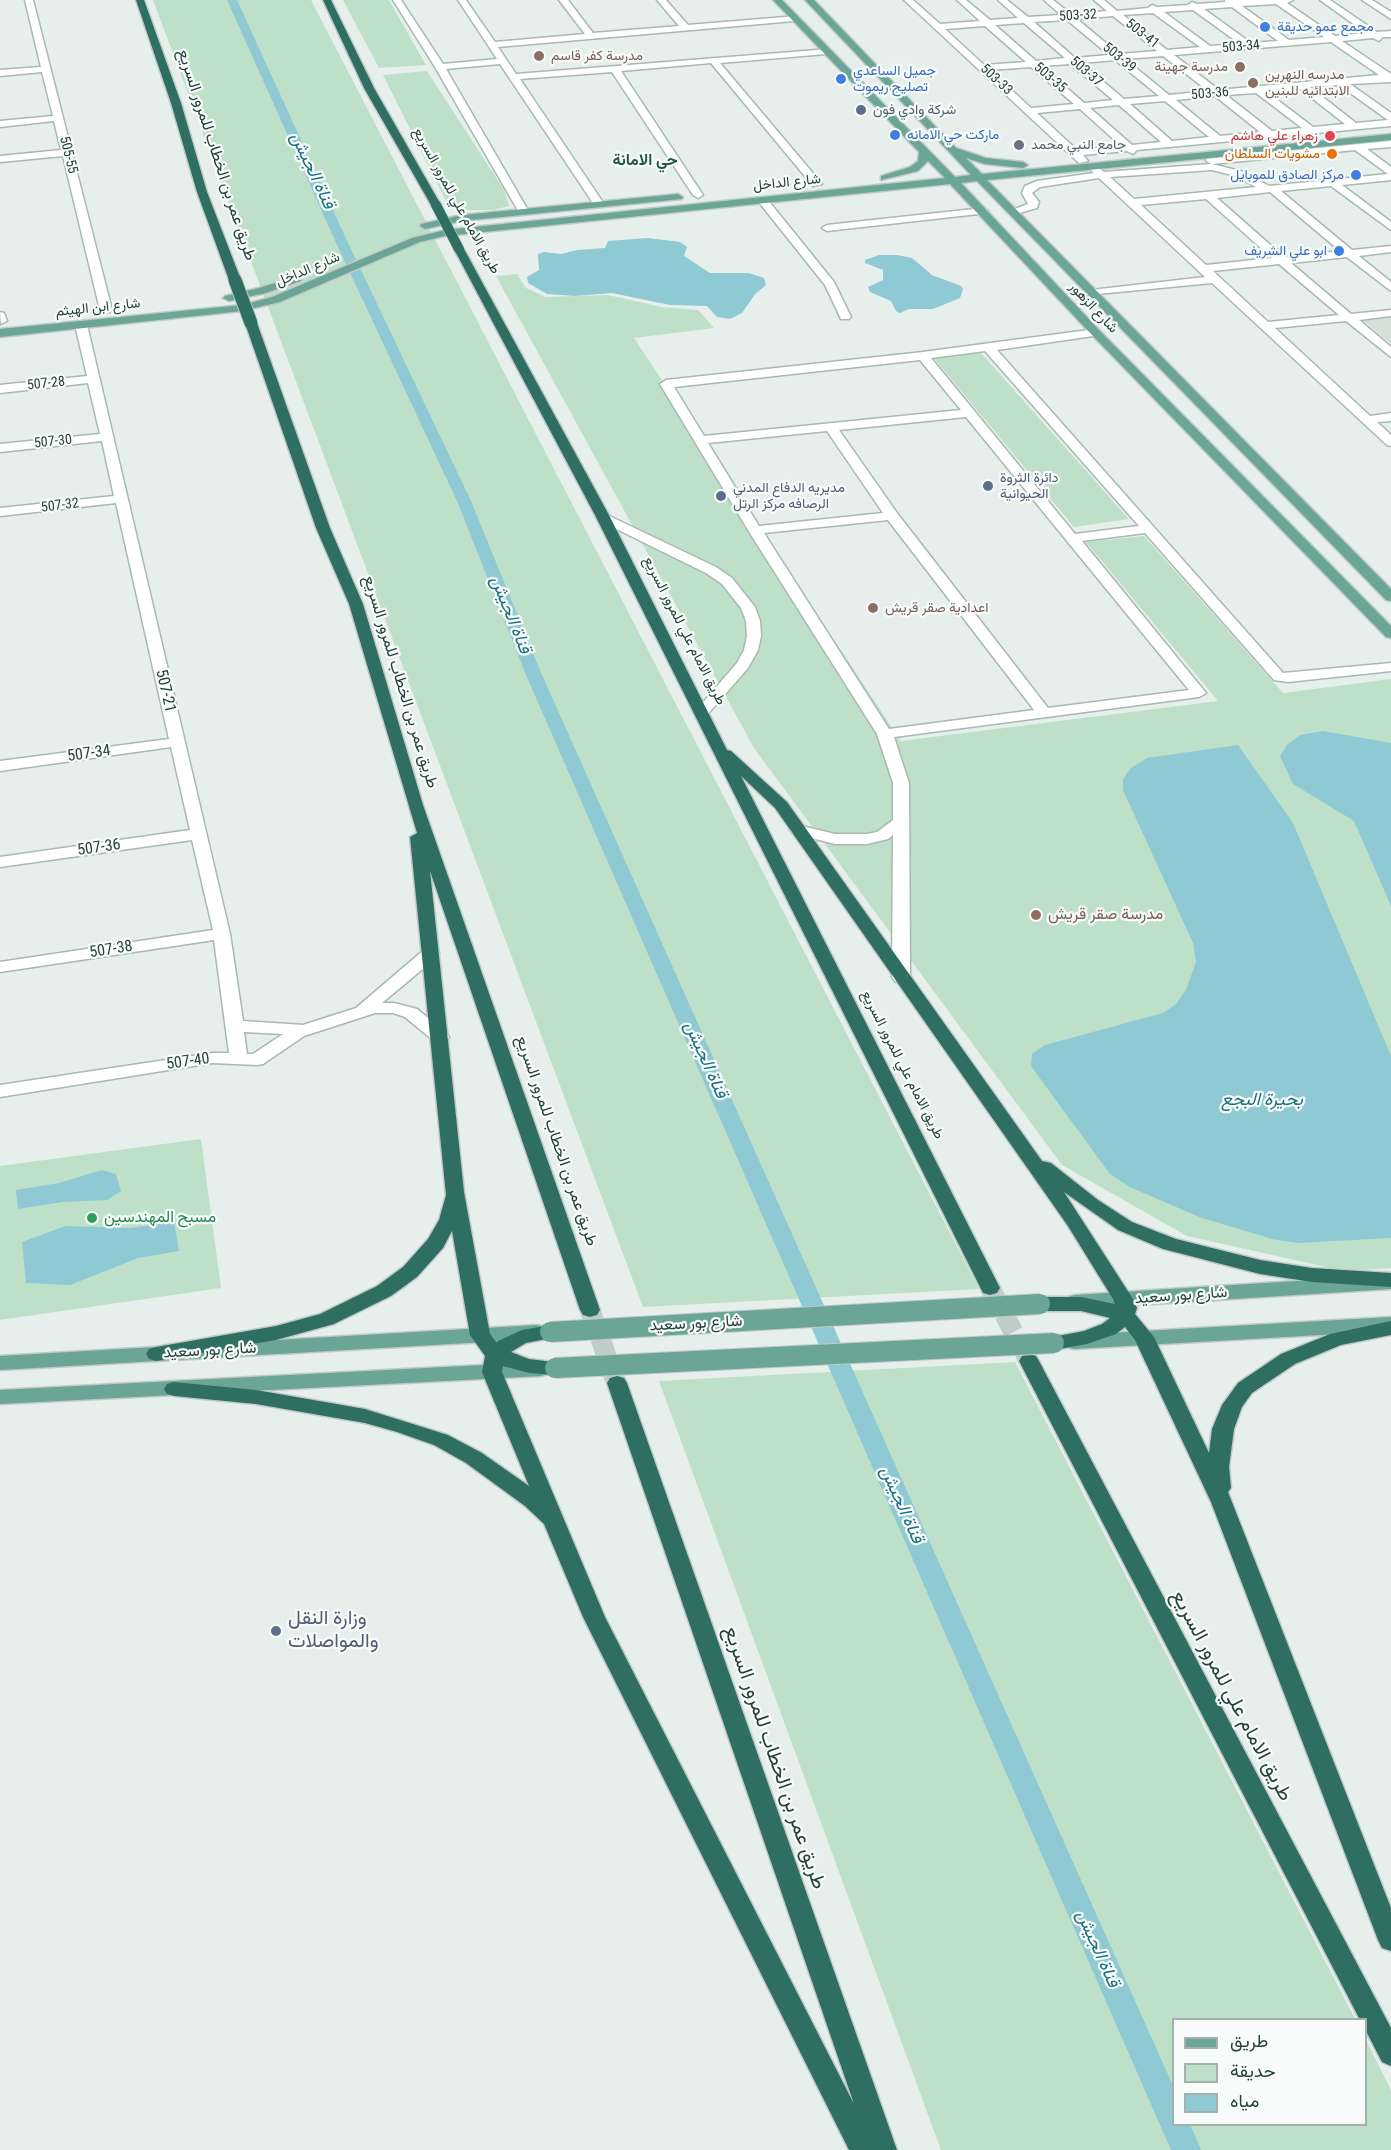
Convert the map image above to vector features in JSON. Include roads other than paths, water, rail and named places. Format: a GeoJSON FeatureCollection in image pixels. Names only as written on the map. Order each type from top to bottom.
{"type":"FeatureCollection","features":[{"type":"Feature","properties":{"kind":"highway","name":"طريق عمر بن الخطاب للمرور السريع"},"geometry":{"type":"LineString","coordinates":[[140,0],[176,103],[202,192],[323,528],[356,604],[415,805],[590,1310]]}},
{"type":"Feature","properties":{"kind":"highway","name":"طريق الامام علي للمرور السريع"},"geometry":{"type":"LineString","coordinates":[[327,0],[369,88],[436,205],[603,517],[990,1288]]}},
{"type":"Feature","properties":{"kind":"highway"},"geometry":{"type":"LineString","coordinates":[[719,748],[776,798],[1075,1222],[1120,1318],[1222,1502],[1391,1940]]}},
{"type":"Feature","properties":{"kind":"highway"},"geometry":{"type":"LineString","coordinates":[[415,805],[455,1192],[480,1335],[486,1345],[504,1356],[556,1525],[594,1617],[862,2150]]}},
{"type":"Feature","properties":{"kind":"highway"},"geometry":{"type":"LineString","coordinates":[[1023,1148],[1091,1204],[1125,1226],[1170,1244],[1260,1267],[1312,1275],[1391,1281]]}},
{"type":"Feature","properties":{"kind":"highway"},"geometry":{"type":"LineString","coordinates":[[156,1354],[276,1333],[327,1319],[384,1291],[410,1272],[436,1243],[449,1220],[455,1192]]}},
{"type":"Feature","properties":{"kind":"highway"},"geometry":{"type":"LineString","coordinates":[[1040,1304],[1081,1304],[1120,1318]]}},
{"type":"Feature","properties":{"kind":"highway"},"geometry":{"type":"LineString","coordinates":[[1222,1502],[1218,1467],[1223,1429],[1232,1406],[1245,1388],[1266,1372],[1308,1351],[1337,1339],[1391,1326]]}},
{"type":"Feature","properties":{"kind":"highway"},"geometry":{"type":"LineString","coordinates":[[504,1356],[522,1337],[550,1332]]}},
{"type":"Feature","properties":{"kind":"highway","name":"طريق الامام علي للمرور السريع"},"geometry":{"type":"LineString","coordinates":[[1029,1361],[1391,2054]]}},
{"type":"Feature","properties":{"kind":"highway","name":"طريق عمر بن الخطاب للمرور السريع"},"geometry":{"type":"LineString","coordinates":[[616,1383],[883,2150]]}},
{"type":"Feature","properties":{"kind":"highway"},"geometry":{"type":"LineString","coordinates":[[174,1389],[256,1397],[355,1414],[402,1426],[441,1440],[503,1478],[533,1500],[556,1525]]}},
{"type":"Feature","properties":{"kind":"main road","name":"شارع الزهور"},"geometry":{"type":"LineString","coordinates":[[777,0],[980,207],[1096,333],[1391,634]]}},
{"type":"Feature","properties":{"kind":"main road","name":"شارع الزهور"},"geometry":{"type":"LineString","coordinates":[[809,0],[1091,293],[1386,585],[1391,597]]}},
{"type":"Feature","properties":{"kind":"main road","name":"شارع الداخل"},"geometry":{"type":"LineString","coordinates":[[1087,163],[1171,152],[1391,135]]}},
{"type":"Feature","properties":{"kind":"main road"},"geometry":{"type":"LineString","coordinates":[[1171,152],[1195,142]]}},
{"type":"Feature","properties":{"kind":"main road"},"geometry":{"type":"LineString","coordinates":[[950,148],[985,161],[1037,168]]}},
{"type":"Feature","properties":{"kind":"main road"},"geometry":{"type":"LineString","coordinates":[[885,178],[914,169],[922,163],[925,157],[924,150]]}},
{"type":"Feature","properties":{"kind":"main road","name":"شارع الداخل"},"geometry":{"type":"LineString","coordinates":[[199,307],[242,308],[269,302],[416,240],[446,233],[893,187],[949,177],[1171,152]]}},
{"type":"Feature","properties":{"kind":"main road"},"geometry":{"type":"LineString","coordinates":[[1001,201],[999,195],[1006,183],[1037,168]]}},
{"type":"Feature","properties":{"kind":"main road","name":"شارع الداخل"},"geometry":{"type":"LineString","coordinates":[[199,307],[296,280],[423,226],[441,221],[848,181],[949,177]]}},
{"type":"Feature","properties":{"kind":"main road"},"geometry":{"type":"LineString","coordinates":[[848,181],[857,191]]}},
{"type":"Feature","properties":{"kind":"main road"},"geometry":{"type":"LineString","coordinates":[[893,187],[944,193],[980,207]]}},
{"type":"Feature","properties":{"kind":"main road","name":"شارع ابن الهيثم"},"geometry":{"type":"LineString","coordinates":[[32,324],[106,310],[199,307]]}},
{"type":"Feature","properties":{"kind":"main road","name":"شارع ابن الهيثم"},"geometry":{"type":"LineString","coordinates":[[0,323],[81,325],[199,307]]}},
{"type":"Feature","properties":{"kind":"main road","name":"شارع بور سعيد"},"geometry":{"type":"LineString","coordinates":[[0,1397],[174,1389],[504,1356],[555,1368],[1054,1342],[1120,1318],[1391,1281]]}},
{"type":"Feature","properties":{"kind":"main road","name":"شارع بور سعيد"},"geometry":{"type":"LineString","coordinates":[[550,1332],[1040,1304]]}},
{"type":"Feature","properties":{"kind":"main road","name":"شارع بور سعيد"},"geometry":{"type":"LineString","coordinates":[[1120,1318],[1391,1326]]}},
{"type":"Feature","properties":{"kind":"main road","name":"شارع بور سعيد"},"geometry":{"type":"LineString","coordinates":[[0,1363],[480,1335]]}},
{"type":"Feature","properties":{"kind":"street","name":"505-55"},"geometry":{"type":"LineString","coordinates":[[29,0],[106,310]]}},
{"type":"Feature","properties":{"kind":"street"},"geometry":{"type":"LineString","coordinates":[[397,0],[441,67],[524,212]]}},
{"type":"Feature","properties":{"kind":"street"},"geometry":{"type":"LineString","coordinates":[[462,0],[599,204]]}},
{"type":"Feature","properties":{"kind":"street"},"geometry":{"type":"LineString","coordinates":[[563,0],[590,35]]}},
{"type":"Feature","properties":{"kind":"street"},"geometry":{"type":"LineString","coordinates":[[661,0],[685,27]]}},
{"type":"Feature","properties":{"kind":"street","name":"503-33"},"geometry":{"type":"LineString","coordinates":[[908,0],[1391,442]]}},
{"type":"Feature","properties":{"kind":"street","name":"503-35"},"geometry":{"type":"LineString","coordinates":[[961,0],[1139,156]]}},
{"type":"Feature","properties":{"kind":"street","name":"503-37"},"geometry":{"type":"LineString","coordinates":[[1002,0],[1122,102],[1171,152]]}},
{"type":"Feature","properties":{"kind":"street","name":"503-39"},"geometry":{"type":"LineString","coordinates":[[1048,0],[1217,140]]}},
{"type":"Feature","properties":{"kind":"street","name":"503-41"},"geometry":{"type":"LineString","coordinates":[[1098,0],[1270,135]]}},
{"type":"Feature","properties":{"kind":"street"},"geometry":{"type":"LineString","coordinates":[[1141,0],[1208,49]]}},
{"type":"Feature","properties":{"kind":"street"},"geometry":{"type":"LineString","coordinates":[[1185,0],[1249,46]]}},
{"type":"Feature","properties":{"kind":"street"},"geometry":{"type":"LineString","coordinates":[[1278,0],[1390,78]]}},
{"type":"Feature","properties":{"kind":"street","name":"503-32"},"geometry":{"type":"LineString","coordinates":[[938,27],[1195,7],[1231,2],[1289,0]]}},
{"type":"Feature","properties":{"kind":"street"},"geometry":{"type":"LineString","coordinates":[[1323,0],[1391,45]]}},
{"type":"Feature","properties":{"kind":"street"},"geometry":{"type":"LineString","coordinates":[[1366,0],[1391,16]]}},
{"type":"Feature","properties":{"kind":"street"},"geometry":{"type":"LineString","coordinates":[[1231,2],[1287,43]]}},
{"type":"Feature","properties":{"kind":"street"},"geometry":{"type":"LineString","coordinates":[[493,45],[794,18]]}},
{"type":"Feature","properties":{"kind":"street","name":"503-34"},"geometry":{"type":"LineString","coordinates":[[982,68],[1391,34]]}},
{"type":"Feature","properties":{"kind":"street"},"geometry":{"type":"LineString","coordinates":[[515,77],[826,51]]}},
{"type":"Feature","properties":{"kind":"street"},"geometry":{"type":"LineString","coordinates":[[713,60],[817,184]]}},
{"type":"Feature","properties":{"kind":"street"},"geometry":{"type":"LineString","coordinates":[[441,67],[504,61]]}},
{"type":"Feature","properties":{"kind":"street"},"geometry":{"type":"LineString","coordinates":[[0,72],[45,69]]}},
{"type":"Feature","properties":{"kind":"street"},"geometry":{"type":"LineString","coordinates":[[615,69],[698,195]]}},
{"type":"Feature","properties":{"kind":"street","name":"503-36"},"geometry":{"type":"LineString","coordinates":[[1029,111],[1390,78]]}},
{"type":"Feature","properties":{"kind":"street"},"geometry":{"type":"LineString","coordinates":[[1341,82],[1391,118]]}},
{"type":"Feature","properties":{"kind":"street"},"geometry":{"type":"LineString","coordinates":[[1301,86],[1354,127]]}},
{"type":"Feature","properties":{"kind":"street"},"geometry":{"type":"LineString","coordinates":[[1258,90],[1311,131]]}},
{"type":"Feature","properties":{"kind":"street"},"geometry":{"type":"LineString","coordinates":[[0,123],[58,118]]}},
{"type":"Feature","properties":{"kind":"street"},"geometry":{"type":"LineString","coordinates":[[1195,142],[1391,123]]}},
{"type":"Feature","properties":{"kind":"street"},"geometry":{"type":"LineString","coordinates":[[1012,212],[1032,206],[1034,202],[1027,193],[1029,188],[1037,184],[1391,144]]}},
{"type":"Feature","properties":{"kind":"street"},"geometry":{"type":"LineString","coordinates":[[1357,147],[1391,172]]}},
{"type":"Feature","properties":{"kind":"street"},"geometry":{"type":"LineString","coordinates":[[1075,153],[1129,148],[1171,152],[1240,174],[1269,189],[1352,254],[1391,288]]}},
{"type":"Feature","properties":{"kind":"street"},"geometry":{"type":"LineString","coordinates":[[0,159],[67,153]]}},
{"type":"Feature","properties":{"kind":"street"},"geometry":{"type":"LineString","coordinates":[[1131,203],[1391,177]]}},
{"type":"Feature","properties":{"kind":"street"},"geometry":{"type":"LineString","coordinates":[[1333,183],[1391,227]]}},
{"type":"Feature","properties":{"kind":"street"},"geometry":{"type":"LineString","coordinates":[[1208,195],[1391,353]]}},
{"type":"Feature","properties":{"kind":"street"},"geometry":{"type":"LineString","coordinates":[[763,201],[830,284],[845,317]]}},
{"type":"Feature","properties":{"kind":"street"},"geometry":{"type":"LineString","coordinates":[[826,228],[980,207]]}},
{"type":"Feature","properties":{"kind":"street"},"geometry":{"type":"LineString","coordinates":[[1203,269],[1391,249]]}},
{"type":"Feature","properties":{"kind":"street"},"geometry":{"type":"LineString","coordinates":[[1091,293],[1214,279]]}},
{"type":"Feature","properties":{"kind":"street"},"geometry":{"type":"LineString","coordinates":[[1265,327],[1391,312]]}},
{"type":"Feature","properties":{"kind":"street","name":"507-21"},"geometry":{"type":"LineString","coordinates":[[81,325],[222,934],[239,1059]]}},
{"type":"Feature","properties":{"kind":"street"},"geometry":{"type":"LineString","coordinates":[[901,977],[901,783],[885,734],[755,530],[667,384],[923,356],[1096,333]]}},
{"type":"Feature","properties":{"kind":"street"},"geometry":{"type":"LineString","coordinates":[[987,346],[1279,677],[1391,667]]}},
{"type":"Feature","properties":{"kind":"street"},"geometry":{"type":"LineString","coordinates":[[885,734],[1199,693],[923,356]]}},
{"type":"Feature","properties":{"kind":"street","name":"507-28"},"geometry":{"type":"LineString","coordinates":[[0,389],[92,379]]}},
{"type":"Feature","properties":{"kind":"street"},"geometry":{"type":"LineString","coordinates":[[700,440],[970,413]]}},
{"type":"Feature","properties":{"kind":"street"},"geometry":{"type":"LineString","coordinates":[[1367,420],[1391,417]]}},
{"type":"Feature","properties":{"kind":"street"},"geometry":{"type":"LineString","coordinates":[[831,428],[892,516],[1043,712]]}},
{"type":"Feature","properties":{"kind":"street","name":"507-30"},"geometry":{"type":"LineString","coordinates":[[0,448],[105,436]]}},
{"type":"Feature","properties":{"kind":"street","name":"507-32"},"geometry":{"type":"LineString","coordinates":[[0,512],[120,499]]}},
{"type":"Feature","properties":{"kind":"street"},"geometry":{"type":"LineString","coordinates":[[755,530],[892,516]]}},
{"type":"Feature","properties":{"kind":"street"},"geometry":{"type":"LineString","coordinates":[[603,517],[711,570],[727,581],[748,607],[753,621],[754,636],[751,650],[743,665],[701,713]]}},
{"type":"Feature","properties":{"kind":"street"},"geometry":{"type":"LineString","coordinates":[[1072,538],[1148,529]]}},
{"type":"Feature","properties":{"kind":"street","name":"507-34"},"geometry":{"type":"LineString","coordinates":[[0,766],[177,742]]}},
{"type":"Feature","properties":{"kind":"street"},"geometry":{"type":"LineString","coordinates":[[798,830],[835,839],[867,839],[882,836],[901,822]]}},
{"type":"Feature","properties":{"kind":"street","name":"507-36"},"geometry":{"type":"LineString","coordinates":[[0,862],[199,834]]}},
{"type":"Feature","properties":{"kind":"street","name":"507-38"},"geometry":{"type":"LineString","coordinates":[[0,967],[222,934]]}},
{"type":"Feature","properties":{"kind":"street","name":"507-40"},"geometry":{"type":"LineString","coordinates":[[364,1009],[431,952]]}},
{"type":"Feature","properties":{"kind":"street","name":"507-40"},"geometry":{"type":"LineString","coordinates":[[0,1091],[207,1059],[261,1058],[302,1030],[364,1009],[384,1007],[403,1010],[417,1017],[440,1037]]}},
{"type":"Feature","properties":{"kind":"street"},"geometry":{"type":"LineString","coordinates":[[235,1026],[302,1030]]}},
{"type":"Feature","properties":{"kind":"water"},"geometry":{"type":"Polygon","coordinates":[[[648,238],[680,242],[687,247],[684,256],[710,273],[749,273],[764,278],[766,285],[755,294],[742,313],[730,319],[717,317],[707,306],[670,305],[612,293],[575,296],[547,294],[528,283],[527,277],[539,270],[538,254],[544,252],[561,254],[577,250],[605,248],[608,241],[648,238]]]}},
{"type":"Feature","properties":{"kind":"water"},"geometry":{"type":"Polygon","coordinates":[[[879,255],[912,258],[932,275],[961,286],[963,289],[960,298],[933,309],[909,309],[900,313],[896,311],[891,301],[870,292],[868,287],[883,280],[883,270],[865,263],[865,260],[879,255]]]}},
{"type":"Feature","properties":{"kind":"water"},"geometry":{"type":"Polygon","coordinates":[[[1323,731],[1391,743],[1391,906],[1354,821],[1293,784],[1280,756],[1287,745],[1300,735],[1323,731]]]}},
{"type":"Feature","properties":{"kind":"water","name":"بحيرة البجع"},"geometry":{"type":"Polygon","coordinates":[[[1238,745],[1293,823],[1391,1056],[1391,1238],[1298,1243],[1272,1239],[1199,1217],[1130,1187],[1110,1174],[1031,1066],[1032,1054],[1045,1045],[1163,1013],[1176,1004],[1186,990],[1196,962],[1193,943],[1123,790],[1123,779],[1131,768],[1147,758],[1238,745]]]}},
{"type":"Feature","properties":{"kind":"water"},"geometry":{"type":"Polygon","coordinates":[[[102,1170],[116,1174],[121,1191],[107,1200],[63,1202],[18,1209],[16,1190],[59,1183],[102,1170]]]}},
{"type":"Feature","properties":{"kind":"water"},"geometry":{"type":"Polygon","coordinates":[[[174,1222],[179,1251],[138,1258],[70,1285],[26,1283],[22,1242],[65,1226],[130,1228],[174,1222]]]}},
{"type":"Feature","properties":{"kind":"waterway","name":"قناة الجيش"},"geometry":{"type":"LineString","coordinates":[[232,0],[343,245],[464,501],[534,675],[1172,2117]]}},
{"type":"Feature","properties":{"kind":"waterway","name":"قناة الجيش"},"geometry":{"type":"LineString","coordinates":[[1176,2126],[1186,2150]]}},
{"type":"Feature","properties":{"kind":"tunnel"},"geometry":{"type":"LineString","coordinates":[[990,1288],[1027,1357]]}},
{"type":"Feature","properties":{"kind":"tunnel"},"geometry":{"type":"LineString","coordinates":[[590,1310],[615,1379]]}},
{"type":"Feature","properties":{"kind":"place","name":"مجمع عمو حديقة"},"geometry":{"type":"Point","coordinates":[1265,27]}},
{"type":"Feature","properties":{"kind":"place","name":"مدرسة كفر قاسم"},"geometry":{"type":"Point","coordinates":[539,56]}},
{"type":"Feature","properties":{"kind":"place","name":"مدرسة جهينة"},"geometry":{"type":"Point","coordinates":[1240,67]}},
{"type":"Feature","properties":{"kind":"place","name":"جميل الساعدي تصليح ريموت"},"geometry":{"type":"Point","coordinates":[841,79]}},
{"type":"Feature","properties":{"kind":"place","name":"مدرسه النهرين الابتدائيه للبنين"},"geometry":{"type":"Point","coordinates":[1253,83]}},
{"type":"Feature","properties":{"kind":"place","name":"شركة وادي فون"},"geometry":{"type":"Point","coordinates":[861,110]}},
{"type":"Feature","properties":{"kind":"place","name":"ماركت حي الامانه"},"geometry":{"type":"Point","coordinates":[895,135]}},
{"type":"Feature","properties":{"kind":"place","name":"زهراء علي هاشم"},"geometry":{"type":"Point","coordinates":[1330,136]}},
{"type":"Feature","properties":{"kind":"place","name":"جامع النبي محمد"},"geometry":{"type":"Point","coordinates":[1019,145]}},
{"type":"Feature","properties":{"kind":"place","name":"مشويات السلطان"},"geometry":{"type":"Point","coordinates":[1332,154]}},
{"type":"Feature","properties":{"kind":"place","name":"مركز الصادق للموبايل"},"geometry":{"type":"Point","coordinates":[1356,175]}},
{"type":"Feature","properties":{"kind":"place","name":"ابو علي الشريف"},"geometry":{"type":"Point","coordinates":[1339,251]}},
{"type":"Feature","properties":{"kind":"place","name":"دائرة الثروة الحيوانية"},"geometry":{"type":"Point","coordinates":[988,486]}},
{"type":"Feature","properties":{"kind":"place","name":"مديريه الدفاع المدني الرصافه مركز الرتل"},"geometry":{"type":"Point","coordinates":[721,496]}},
{"type":"Feature","properties":{"kind":"place","name":"اعدادية صقر قريش"},"geometry":{"type":"Point","coordinates":[873,608]}},
{"type":"Feature","properties":{"kind":"place","name":"مدرسة صقر قريش"},"geometry":{"type":"Point","coordinates":[1036,915]}},
{"type":"Feature","properties":{"kind":"place","name":"مسبح المهندسين"},"geometry":{"type":"Point","coordinates":[92,1218]}},
{"type":"Feature","properties":{"kind":"place","name":"وزارة النقل والمواصلات"},"geometry":{"type":"Point","coordinates":[276,1631]}},
{"type":"Feature","properties":{"kind":"district","name":"حي الامانة"},"geometry":{"type":"Point","coordinates":[645,161]}}]}
